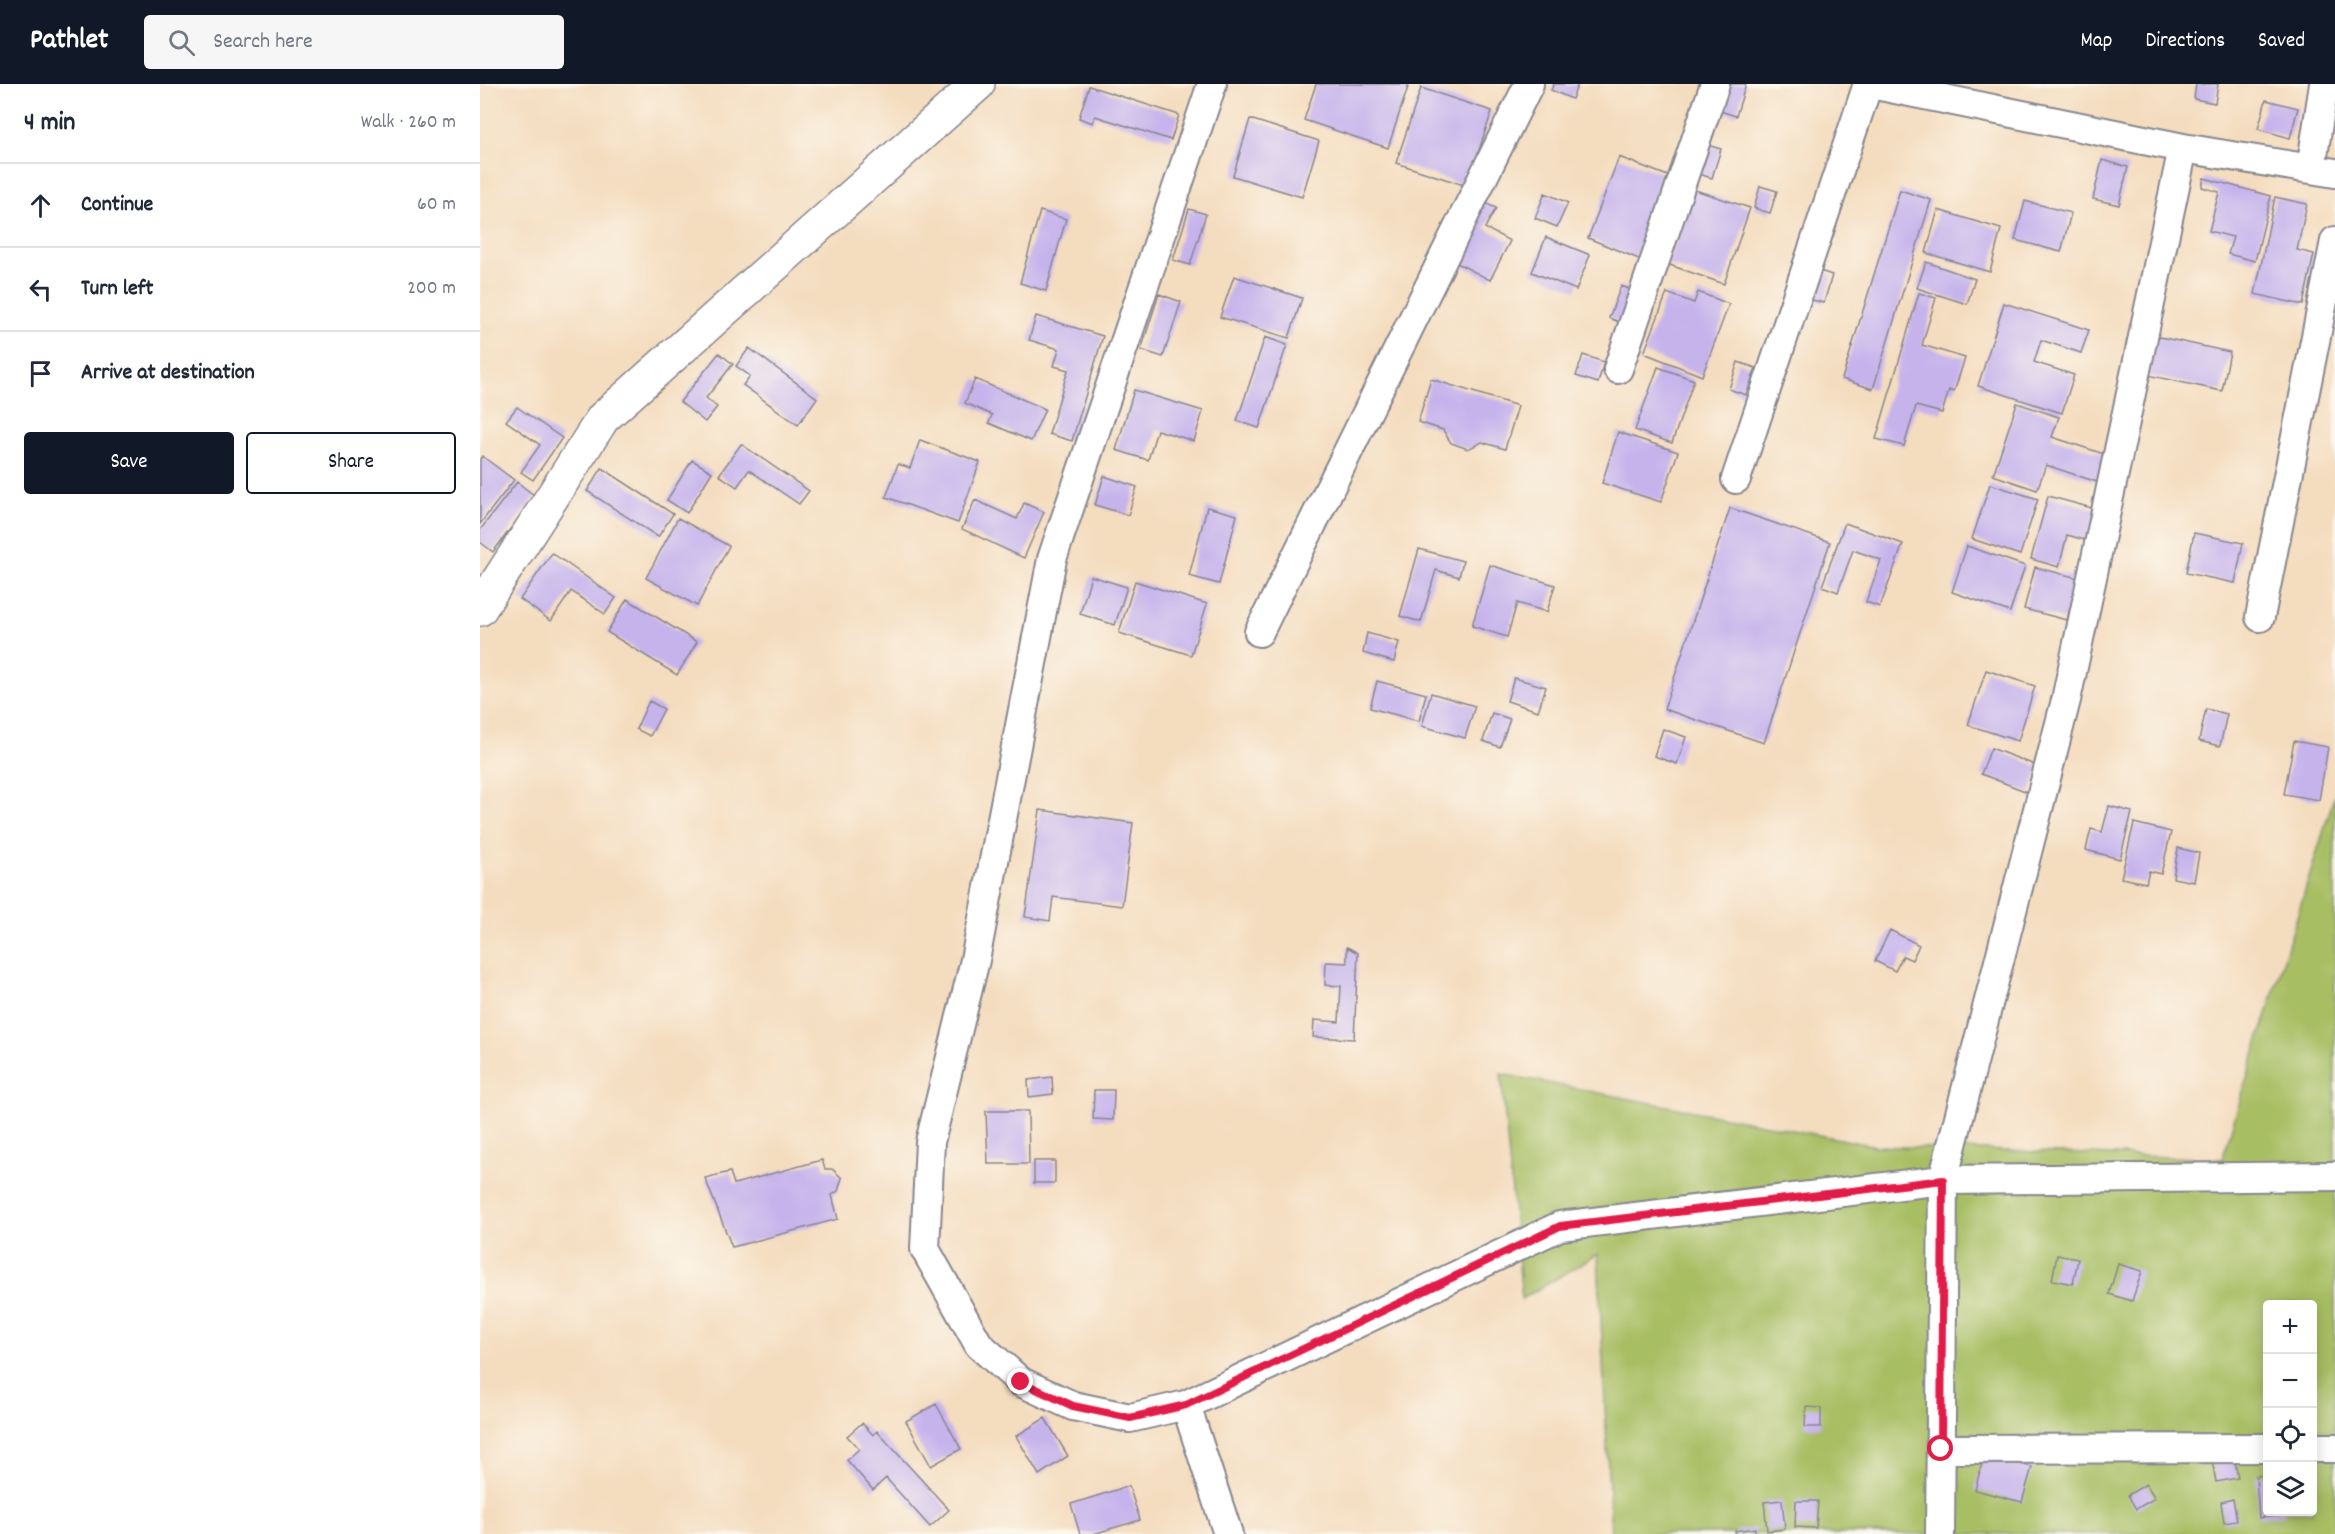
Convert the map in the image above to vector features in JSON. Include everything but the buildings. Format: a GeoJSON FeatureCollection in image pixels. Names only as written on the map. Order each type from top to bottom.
{"type":"FeatureCollection","features":[{"type":"Feature","properties":{"kind":"street"},"geometry":{"type":"LineString","coordinates":[[480,609],[603,418],[978,84]]}},
{"type":"Feature","properties":{"kind":"street"},"geometry":{"type":"LineString","coordinates":[[1212,84],[1052,559],[975,960],[930,1142],[925,1249],[980,1345],[1021,1382],[1073,1406],[1130,1418],[1186,1405],[1560,1226],[1943,1180],[2335,1176]]}},
{"type":"Feature","properties":{"kind":"street"},"geometry":{"type":"LineString","coordinates":[[1260,632],[1529,84]]}},
{"type":"Feature","properties":{"kind":"street"},"geometry":{"type":"LineString","coordinates":[[1618,369],[1715,84]]}},
{"type":"Feature","properties":{"kind":"street"},"geometry":{"type":"LineString","coordinates":[[1736,479],[1870,84],[1900,87],[2183,148],[2323,171],[2324,84]]}},
{"type":"Feature","properties":{"kind":"street"},"geometry":{"type":"LineString","coordinates":[[1940,1534],[1943,1180],[2066,700],[2183,148]]}},
{"type":"Feature","properties":{"kind":"street"},"geometry":{"type":"LineString","coordinates":[[2260,617],[2335,241]]}},
{"type":"Feature","properties":{"kind":"street"},"geometry":{"type":"LineString","coordinates":[[1186,1405],[1228,1534]]}},
{"type":"Feature","properties":{"kind":"street"},"geometry":{"type":"LineString","coordinates":[[1941,1449],[2263,1448]]}},
{"type":"Feature","properties":{"kind":"street"},"geometry":{"type":"LineString","coordinates":[[2317,1448],[2335,1448]]}},
{"type":"Feature","properties":{"kind":"green space"},"geometry":{"type":"Polygon","coordinates":[[[2335,794],[2335,1534],[1611,1534],[1598,1254],[1522,1299],[1501,1074],[1876,1146],[2222,1159],[2335,794]]]}},
{"type":"Feature","properties":{"kind":"route"},"geometry":{"type":"LineString","coordinates":[[1021,1382],[1073,1406],[1130,1418],[1186,1405],[1560,1226],[1943,1180],[1941,1449]]}}]}
